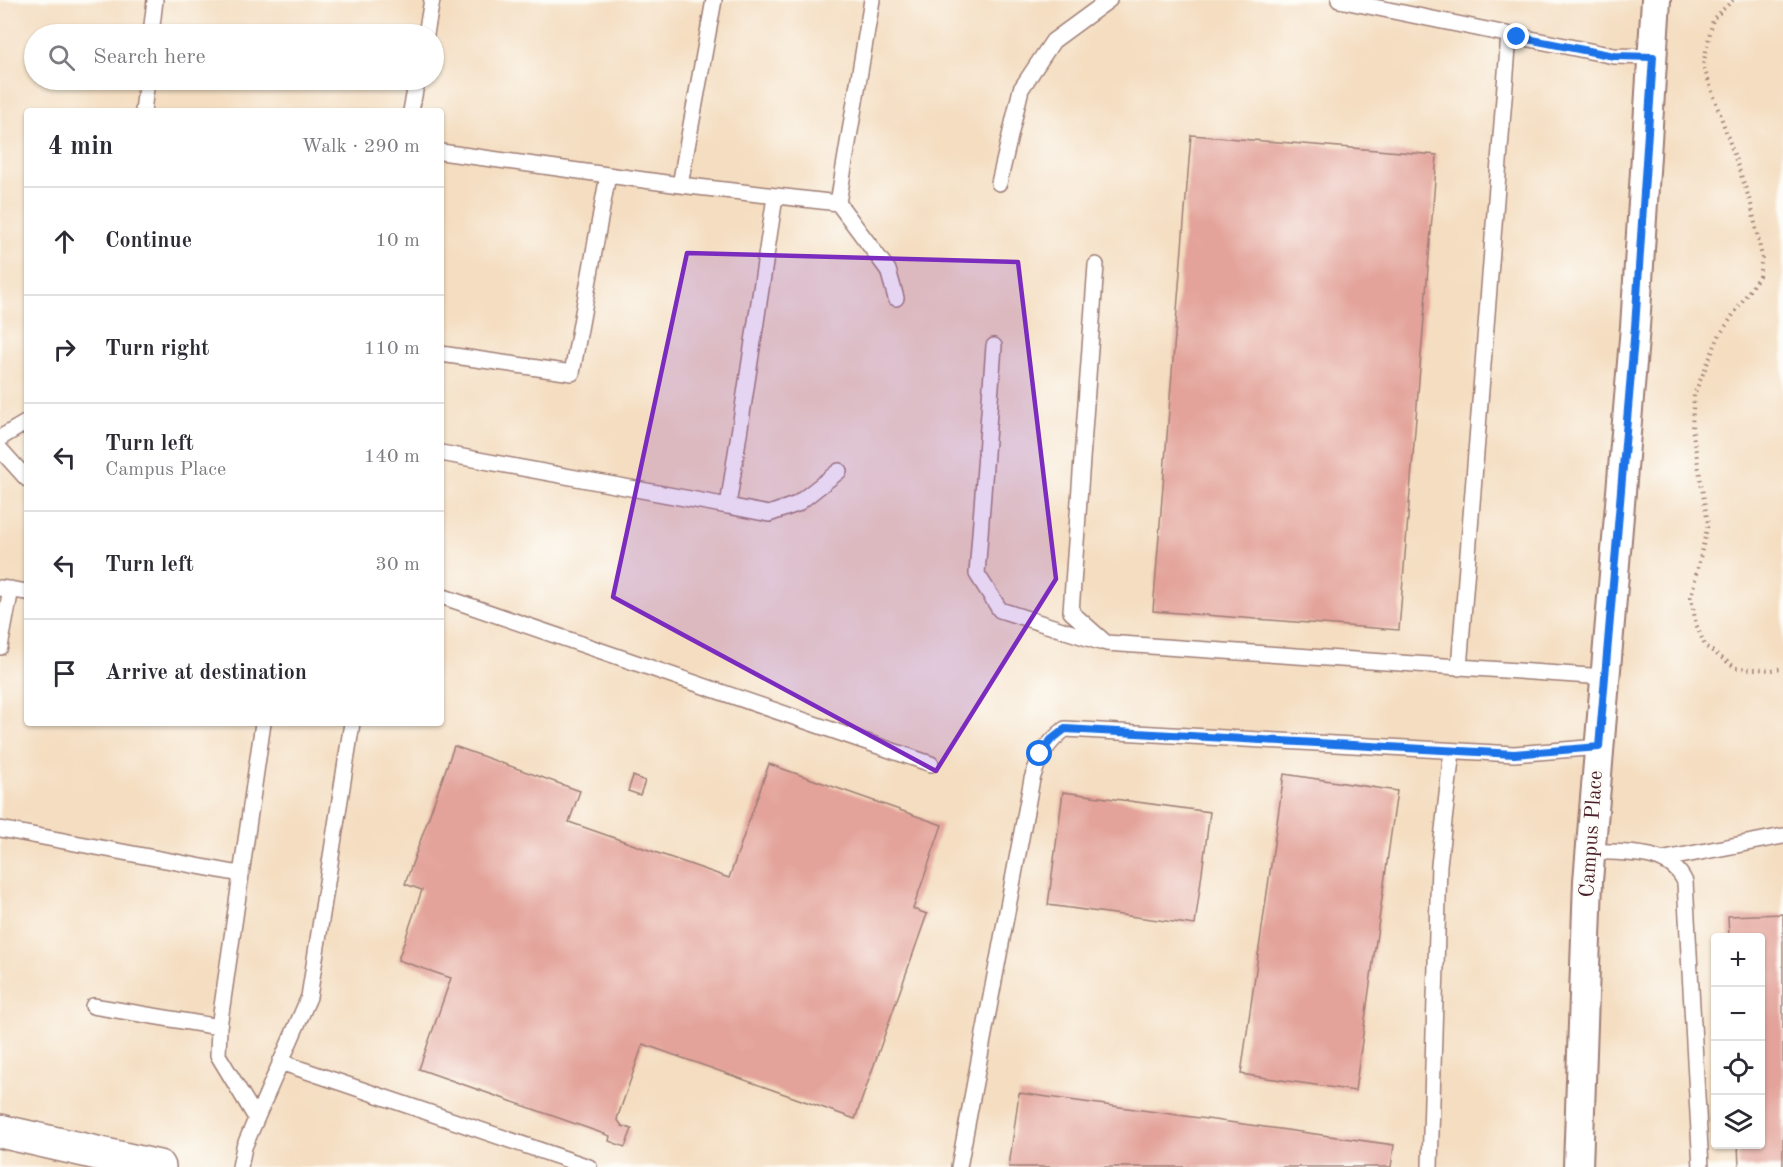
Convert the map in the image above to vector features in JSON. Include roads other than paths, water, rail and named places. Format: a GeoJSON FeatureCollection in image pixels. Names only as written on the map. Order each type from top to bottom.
{"type":"FeatureCollection","features":[{"type":"Feature","properties":{"kind":"street","name":"Campus Place"},"geometry":{"type":"LineString","coordinates":[[1578,1167],[1578,1098],[1590,851],[1635,316],[1656,0]]}},
{"type":"Feature","properties":{"kind":"street"},"geometry":{"type":"LineString","coordinates":[[0,1131],[159,1167]]}},
{"type":"Feature","properties":{"kind":"lane"},"geometry":{"type":"LineString","coordinates":[[152,24],[155,0]]}},
{"type":"Feature","properties":{"kind":"lane"},"geometry":{"type":"LineString","coordinates":[[428,24],[432,0]]}},
{"type":"Feature","properties":{"kind":"lane"},"geometry":{"type":"LineString","coordinates":[[680,185],[714,0]]}},
{"type":"Feature","properties":{"kind":"lane"},"geometry":{"type":"LineString","coordinates":[[872,0],[838,203],[888,270],[896,298]]}},
{"type":"Feature","properties":{"kind":"lane"},"geometry":{"type":"LineString","coordinates":[[999,183],[1021,89],[1053,41],[1108,0]]}},
{"type":"Feature","properties":{"kind":"lane"},"geometry":{"type":"LineString","coordinates":[[1339,0],[1614,56],[1653,57]]}},
{"type":"Feature","properties":{"kind":"lane"},"geometry":{"type":"LineString","coordinates":[[1459,668],[1509,35]]}},
{"type":"Feature","properties":{"kind":"lane"},"geometry":{"type":"LineString","coordinates":[[144,108],[146,90]]}},
{"type":"Feature","properties":{"kind":"lane"},"geometry":{"type":"LineString","coordinates":[[412,108],[415,90]]}},
{"type":"Feature","properties":{"kind":"lane"},"geometry":{"type":"LineString","coordinates":[[444,152],[680,185],[838,203]]}},
{"type":"Feature","properties":{"kind":"lane"},"geometry":{"type":"LineString","coordinates":[[444,354],[572,373],[608,175]]}},
{"type":"Feature","properties":{"kind":"lane"},"geometry":{"type":"LineString","coordinates":[[728,506],[775,197]]}},
{"type":"Feature","properties":{"kind":"lane"},"geometry":{"type":"LineString","coordinates":[[1096,265],[1071,612],[1106,643]]}},
{"type":"Feature","properties":{"kind":"lane"},"geometry":{"type":"LineString","coordinates":[[994,346],[977,574],[1000,610],[1106,643],[1605,677]]}},
{"type":"Feature","properties":{"kind":"lane"},"geometry":{"type":"LineString","coordinates":[[0,438],[24,424]]}},
{"type":"Feature","properties":{"kind":"lane"},"geometry":{"type":"LineString","coordinates":[[0,449],[24,476]]}},
{"type":"Feature","properties":{"kind":"lane"},"geometry":{"type":"LineString","coordinates":[[444,454],[769,514],[797,504],[839,471]]}},
{"type":"Feature","properties":{"kind":"lane"},"geometry":{"type":"LineString","coordinates":[[0,647],[5,589],[24,592]]}},
{"type":"Feature","properties":{"kind":"lane"},"geometry":{"type":"LineString","coordinates":[[444,597],[931,764]]}},
{"type":"Feature","properties":{"kind":"lane"},"geometry":{"type":"LineString","coordinates":[[256,1118],[218,1055],[219,1027],[263,726]]}},
{"type":"Feature","properties":{"kind":"lane"},"geometry":{"type":"LineString","coordinates":[[240,1167],[244,1148],[256,1118],[309,997],[352,726]]}},
{"type":"Feature","properties":{"kind":"lane"},"geometry":{"type":"LineString","coordinates":[[959,1167],[1032,779],[1040,754],[1051,740],[1065,729],[1514,754],[1599,747]]}},
{"type":"Feature","properties":{"kind":"lane"},"geometry":{"type":"LineString","coordinates":[[1430,1167],[1439,865],[1452,751]]}},
{"type":"Feature","properties":{"kind":"lane"},"geometry":{"type":"LineString","coordinates":[[0,829],[240,874]]}},
{"type":"Feature","properties":{"kind":"lane"},"geometry":{"type":"LineString","coordinates":[[1590,851],[1665,859],[1783,836]]}},
{"type":"Feature","properties":{"kind":"lane"},"geometry":{"type":"LineString","coordinates":[[1665,859],[1680,871],[1686,882],[1701,1167]]}},
{"type":"Feature","properties":{"kind":"lane"},"geometry":{"type":"LineString","coordinates":[[93,1006],[219,1027]]}},
{"type":"Feature","properties":{"kind":"lane"},"geometry":{"type":"LineString","coordinates":[[280,1062],[589,1167]]}}]}
